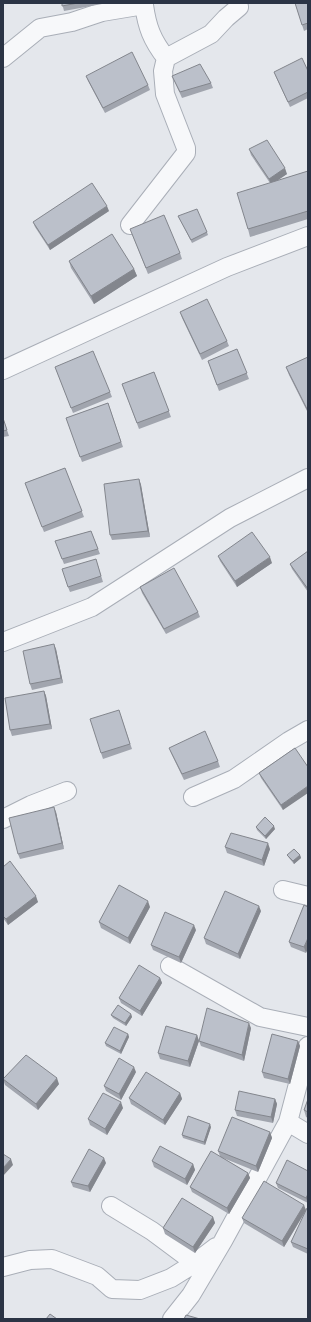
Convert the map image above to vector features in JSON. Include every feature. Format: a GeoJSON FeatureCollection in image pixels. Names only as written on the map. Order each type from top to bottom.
{"type":"FeatureCollection","features":[{"type":"Feature","properties":{"kind":"street"},"geometry":{"type":"LineString","coordinates":[[130,225],[186,153],[186,148],[165,94],[163,71],[166,58],[211,34],[239,7],[238,3]]}},
{"type":"Feature","properties":{"kind":"street"},"geometry":{"type":"LineString","coordinates":[[3,58],[40,28],[72,22],[102,12],[144,4],[147,25],[157,46],[166,58]]}},
{"type":"Feature","properties":{"kind":"street"},"geometry":{"type":"LineString","coordinates":[[3,370],[227,267],[308,236]]}},
{"type":"Feature","properties":{"kind":"street"},"geometry":{"type":"LineString","coordinates":[[3,642],[92,607],[230,518],[308,478]]}},
{"type":"Feature","properties":{"kind":"street"},"geometry":{"type":"LineString","coordinates":[[193,797],[234,779],[289,741],[308,730]]}},
{"type":"Feature","properties":{"kind":"street"},"geometry":{"type":"LineString","coordinates":[[3,819],[31,805],[67,791]]}},
{"type":"Feature","properties":{"kind":"street"},"geometry":{"type":"LineString","coordinates":[[283,890],[308,896]]}},
{"type":"Feature","properties":{"kind":"street"},"geometry":{"type":"LineString","coordinates":[[170,966],[260,1017],[308,1027]]}},
{"type":"Feature","properties":{"kind":"street"},"geometry":{"type":"LineString","coordinates":[[172,1319],[191,1295],[223,1241],[288,1122],[308,1046]]}},
{"type":"Feature","properties":{"kind":"street"},"geometry":{"type":"LineString","coordinates":[[288,1122],[308,1134]]}},
{"type":"Feature","properties":{"kind":"street"},"geometry":{"type":"LineString","coordinates":[[111,1206],[152,1231],[195,1263]]}},
{"type":"Feature","properties":{"kind":"street"},"geometry":{"type":"LineString","coordinates":[[3,1267],[30,1260],[52,1259],[97,1276],[112,1289],[140,1290],[171,1278],[195,1263],[223,1241]]}},
{"type":"Feature","properties":{"kind":"building"},"geometry":{"type":"Polygon","coordinates":[[[62,3],[78,3],[62,6],[62,3]]]}},
{"type":"Feature","properties":{"kind":"building"},"geometry":{"type":"Polygon","coordinates":[[[295,3],[308,3],[308,23],[302,25],[295,3]]]}},
{"type":"Feature","properties":{"kind":"building"},"geometry":{"type":"Polygon","coordinates":[[[132,52],[148,85],[103,108],[86,76],[132,52]]]}},
{"type":"Feature","properties":{"kind":"building"},"geometry":{"type":"Polygon","coordinates":[[[302,58],[308,71],[308,92],[288,102],[274,72],[302,58]]]}},
{"type":"Feature","properties":{"kind":"building"},"geometry":{"type":"Polygon","coordinates":[[[200,64],[211,83],[180,92],[172,76],[200,64]]]}},
{"type":"Feature","properties":{"kind":"building"},"geometry":{"type":"Polygon","coordinates":[[[267,140],[285,168],[269,179],[249,149],[267,140]]]}},
{"type":"Feature","properties":{"kind":"building"},"geometry":{"type":"Polygon","coordinates":[[[308,171],[308,211],[248,229],[237,193],[308,171]]]}},
{"type":"Feature","properties":{"kind":"building"},"geometry":{"type":"Polygon","coordinates":[[[92,183],[107,206],[48,245],[33,222],[92,183]]]}},
{"type":"Feature","properties":{"kind":"building"},"geometry":{"type":"Polygon","coordinates":[[[197,209],[207,232],[191,240],[178,216],[197,209]]]}},
{"type":"Feature","properties":{"kind":"building"},"geometry":{"type":"Polygon","coordinates":[[[164,215],[180,253],[146,268],[130,229],[164,215]]]}},
{"type":"Feature","properties":{"kind":"building"},"geometry":{"type":"Polygon","coordinates":[[[112,234],[134,269],[91,296],[69,261],[112,234]]]}},
{"type":"Feature","properties":{"kind":"building"},"geometry":{"type":"Polygon","coordinates":[[[207,299],[227,341],[200,354],[180,312],[207,299]]]}},
{"type":"Feature","properties":{"kind":"building"},"geometry":{"type":"Polygon","coordinates":[[[237,349],[247,373],[217,385],[208,361],[237,349]]]}},
{"type":"Feature","properties":{"kind":"building"},"geometry":{"type":"Polygon","coordinates":[[[93,351],[110,392],[71,408],[55,367],[93,351]]]}},
{"type":"Feature","properties":{"kind":"building"},"geometry":{"type":"Polygon","coordinates":[[[308,357],[308,411],[286,367],[308,357]]]}},
{"type":"Feature","properties":{"kind":"building"},"geometry":{"type":"Polygon","coordinates":[[[154,372],[169,411],[137,423],[122,384],[154,372]]]}},
{"type":"Feature","properties":{"kind":"building"},"geometry":{"type":"Polygon","coordinates":[[[108,403],[121,442],[80,457],[66,418],[108,403]]]}},
{"type":"Feature","properties":{"kind":"building"},"geometry":{"type":"Polygon","coordinates":[[[3,418],[7,430],[3,431],[3,418]]]}},
{"type":"Feature","properties":{"kind":"building"},"geometry":{"type":"Polygon","coordinates":[[[65,468],[82,511],[42,527],[25,483],[65,468]]]}},
{"type":"Feature","properties":{"kind":"building"},"geometry":{"type":"Polygon","coordinates":[[[139,479],[148,531],[110,535],[104,484],[139,479]]]}},
{"type":"Feature","properties":{"kind":"building"},"geometry":{"type":"Polygon","coordinates":[[[91,531],[98,549],[62,559],[55,541],[91,531]]]}},
{"type":"Feature","properties":{"kind":"building"},"geometry":{"type":"Polygon","coordinates":[[[252,532],[270,557],[235,581],[218,556],[252,532]]]}},
{"type":"Feature","properties":{"kind":"building"},"geometry":{"type":"Polygon","coordinates":[[[308,551],[308,589],[290,564],[308,551]]]}},
{"type":"Feature","properties":{"kind":"building"},"geometry":{"type":"Polygon","coordinates":[[[96,559],[101,576],[68,587],[62,569],[96,559]]]}},
{"type":"Feature","properties":{"kind":"building"},"geometry":{"type":"Polygon","coordinates":[[[174,568],[198,612],[164,629],[140,587],[174,568]]]}},
{"type":"Feature","properties":{"kind":"building"},"geometry":{"type":"Polygon","coordinates":[[[54,644],[61,678],[30,684],[23,651],[54,644]]]}},
{"type":"Feature","properties":{"kind":"building"},"geometry":{"type":"Polygon","coordinates":[[[44,691],[50,724],[10,730],[5,698],[44,691]]]}},
{"type":"Feature","properties":{"kind":"building"},"geometry":{"type":"Polygon","coordinates":[[[119,710],[130,744],[101,753],[90,719],[119,710]]]}},
{"type":"Feature","properties":{"kind":"building"},"geometry":{"type":"Polygon","coordinates":[[[205,731],[218,761],[182,774],[169,748],[205,731]]]}},
{"type":"Feature","properties":{"kind":"building"},"geometry":{"type":"Polygon","coordinates":[[[295,748],[308,767],[308,786],[281,805],[259,773],[295,748]]]}},
{"type":"Feature","properties":{"kind":"building"},"geometry":{"type":"Polygon","coordinates":[[[54,807],[62,843],[18,854],[9,818],[54,807]]]}},
{"type":"Feature","properties":{"kind":"building"},"geometry":{"type":"Polygon","coordinates":[[[265,817],[274,826],[265,836],[256,827],[265,817]]]}},
{"type":"Feature","properties":{"kind":"building"},"geometry":{"type":"Polygon","coordinates":[[[231,833],[268,843],[262,860],[225,847],[231,833]]]}},
{"type":"Feature","properties":{"kind":"building"},"geometry":{"type":"Polygon","coordinates":[[[294,849],[300,855],[293,861],[287,855],[294,849]]]}},
{"type":"Feature","properties":{"kind":"building"},"geometry":{"type":"Polygon","coordinates":[[[10,861],[36,896],[6,919],[3,916],[3,867],[10,861]]]}},
{"type":"Feature","properties":{"kind":"building"},"geometry":{"type":"Polygon","coordinates":[[[119,885],[148,901],[128,938],[99,922],[119,885]]]}},
{"type":"Feature","properties":{"kind":"building"},"geometry":{"type":"Polygon","coordinates":[[[225,891],[259,906],[238,954],[204,938],[225,891]]]}},
{"type":"Feature","properties":{"kind":"building"},"geometry":{"type":"Polygon","coordinates":[[[304,905],[308,907],[308,938],[304,947],[289,942],[304,905]]]}},
{"type":"Feature","properties":{"kind":"building"},"geometry":{"type":"Polygon","coordinates":[[[165,912],[194,925],[179,957],[151,945],[165,912]]]}},
{"type":"Feature","properties":{"kind":"building"},"geometry":{"type":"Polygon","coordinates":[[[139,965],[160,978],[140,1011],[119,998],[139,965]]]}},
{"type":"Feature","properties":{"kind":"building"},"geometry":{"type":"Polygon","coordinates":[[[118,1005],[131,1014],[125,1023],[111,1015],[118,1005]]]}},
{"type":"Feature","properties":{"kind":"building"},"geometry":{"type":"Polygon","coordinates":[[[207,1008],[249,1023],[242,1055],[199,1041],[207,1008]]]}},
{"type":"Feature","properties":{"kind":"building"},"geometry":{"type":"Polygon","coordinates":[[[166,1026],[197,1035],[188,1061],[158,1053],[166,1026]]]}},
{"type":"Feature","properties":{"kind":"building"},"geometry":{"type":"Polygon","coordinates":[[[114,1027],[128,1034],[120,1051],[105,1043],[114,1027]]]}},
{"type":"Feature","properties":{"kind":"building"},"geometry":{"type":"Polygon","coordinates":[[[272,1034],[298,1041],[288,1079],[262,1072],[272,1034]]]}},
{"type":"Feature","properties":{"kind":"building"},"geometry":{"type":"Polygon","coordinates":[[[26,1055],[57,1078],[36,1104],[3,1079],[26,1055]]]}},
{"type":"Feature","properties":{"kind":"building"},"geometry":{"type":"Polygon","coordinates":[[[119,1058],[134,1067],[119,1094],[104,1086],[119,1058]]]}},
{"type":"Feature","properties":{"kind":"building"},"geometry":{"type":"Polygon","coordinates":[[[146,1072],[180,1093],[163,1120],[129,1098],[146,1072]]]}},
{"type":"Feature","properties":{"kind":"building"},"geometry":{"type":"Polygon","coordinates":[[[239,1091],[275,1099],[271,1117],[235,1110],[239,1091]]]}},
{"type":"Feature","properties":{"kind":"building"},"geometry":{"type":"Polygon","coordinates":[[[103,1093],[121,1102],[105,1129],[88,1119],[103,1093]]]}},
{"type":"Feature","properties":{"kind":"building"},"geometry":{"type":"Polygon","coordinates":[[[308,1099],[308,1112],[304,1110],[308,1099]]]}},
{"type":"Feature","properties":{"kind":"building"},"geometry":{"type":"Polygon","coordinates":[[[188,1116],[210,1124],[204,1142],[182,1135],[188,1116]]]}},
{"type":"Feature","properties":{"kind":"building"},"geometry":{"type":"Polygon","coordinates":[[[232,1117],[270,1132],[256,1166],[218,1151],[232,1117]]]}},
{"type":"Feature","properties":{"kind":"building"},"geometry":{"type":"Polygon","coordinates":[[[160,1146],[193,1164],[185,1179],[152,1161],[160,1146]]]}},
{"type":"Feature","properties":{"kind":"building"},"geometry":{"type":"Polygon","coordinates":[[[89,1149],[104,1158],[88,1186],[71,1182],[89,1149]]]}},
{"type":"Feature","properties":{"kind":"building"},"geometry":{"type":"Polygon","coordinates":[[[211,1151],[248,1173],[227,1208],[190,1187],[211,1151]]]}},
{"type":"Feature","properties":{"kind":"building"},"geometry":{"type":"Polygon","coordinates":[[[3,1154],[11,1159],[3,1168],[3,1154]]]}},
{"type":"Feature","properties":{"kind":"building"},"geometry":{"type":"Polygon","coordinates":[[[287,1160],[308,1171],[308,1194],[306,1198],[276,1183],[287,1160]]]}},
{"type":"Feature","properties":{"kind":"building"},"geometry":{"type":"Polygon","coordinates":[[[264,1181],[304,1205],[282,1241],[242,1218],[264,1181]]]}},
{"type":"Feature","properties":{"kind":"building"},"geometry":{"type":"Polygon","coordinates":[[[182,1198],[213,1217],[193,1247],[163,1228],[182,1198]]]}},
{"type":"Feature","properties":{"kind":"building"},"geometry":{"type":"Polygon","coordinates":[[[308,1208],[308,1249],[291,1242],[308,1208]]]}},
{"type":"Feature","properties":{"kind":"building"},"geometry":{"type":"Polygon","coordinates":[[[50,1314],[57,1319],[46,1319],[50,1314]]]}},
{"type":"Feature","properties":{"kind":"building"},"geometry":{"type":"Polygon","coordinates":[[[186,1315],[200,1319],[184,1319],[186,1315]]]}}]}
